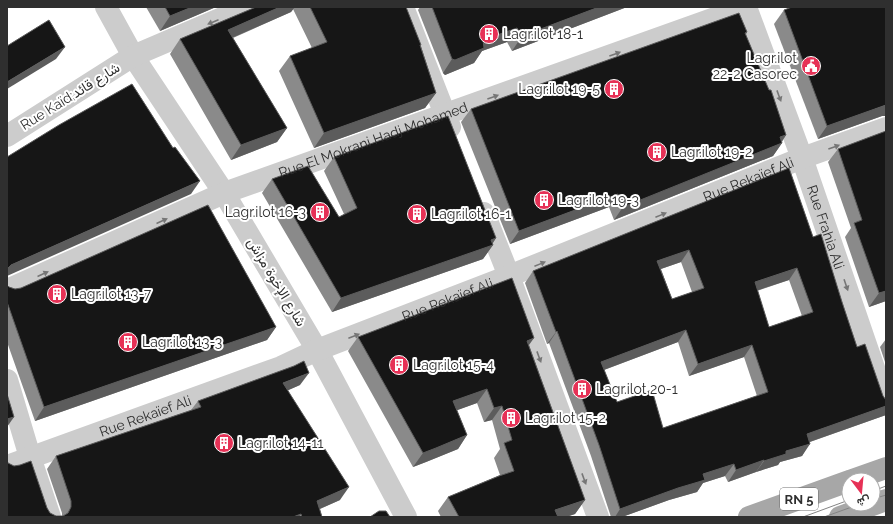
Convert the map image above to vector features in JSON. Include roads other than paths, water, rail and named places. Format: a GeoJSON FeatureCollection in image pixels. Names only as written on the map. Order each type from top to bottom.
{"type":"FeatureCollection","features":[{"type":"Feature","properties":{"kind":"main road","name":"RN 5"},"geometry":{"type":"LineString","coordinates":[[874,472],[886,468]]}},
{"type":"Feature","properties":{"kind":"main road","name":"RN 5"},"geometry":{"type":"LineString","coordinates":[[749,517],[841,483]]}},
{"type":"Feature","properties":{"kind":"main road"},"geometry":{"type":"LineString","coordinates":[[840,517],[886,500]]}},
{"type":"Feature","properties":{"kind":"street","name":"شارع الإخوة مزاش"},"geometry":{"type":"LineString","coordinates":[[106,7],[133,56],[224,193],[317,350],[406,517]]}},
{"type":"Feature","properties":{"kind":"street","name":"Rue Kaïd;شارع قائد"},"geometry":{"type":"LineString","coordinates":[[7,136],[133,56],[248,7]]}},
{"type":"Feature","properties":{"kind":"street"},"geometry":{"type":"LineString","coordinates":[[403,7],[456,144]]}},
{"type":"Feature","properties":{"kind":"street","name":"Rue El Mokrani Hadj Mohamed"},"geometry":{"type":"LineString","coordinates":[[7,290],[224,193],[746,7]]}},
{"type":"Feature","properties":{"kind":"street","name":"Rue Frahia Ali"},"geometry":{"type":"LineString","coordinates":[[746,7],[802,158],[886,403]]}},
{"type":"Feature","properties":{"kind":"street","name":"Rue Rekaïef Ali"},"geometry":{"type":"LineString","coordinates":[[7,466],[281,367],[317,350],[509,276],[802,158],[886,128]]}},
{"type":"Feature","properties":{"kind":"street"},"geometry":{"type":"LineString","coordinates":[[477,195],[509,276],[598,517]]}},
{"type":"Feature","properties":{"kind":"street"},"geometry":{"type":"LineString","coordinates":[[7,380],[50,517]]}},
{"type":"Feature","properties":{"kind":"tram line"},"geometry":{"type":"LineString","coordinates":[[881,488],[886,486]]}},
{"type":"Feature","properties":{"kind":"tram line"},"geometry":{"type":"LineString","coordinates":[[881,497],[886,495]]}},
{"type":"Feature","properties":{"kind":"tram line"},"geometry":{"type":"LineString","coordinates":[[803,517],[841,503]]}},
{"type":"Feature","properties":{"kind":"tram line"},"geometry":{"type":"LineString","coordinates":[[824,517],[841,511]]}},
{"type":"Feature","properties":{"kind":"place","name":"Lagr.ilot 18-1"},"geometry":{"type":"Point","coordinates":[489,34]}},
{"type":"Feature","properties":{"kind":"place","name":"Lagr.ilot 22-2 Casorec"},"geometry":{"type":"Point","coordinates":[811,66]}},
{"type":"Feature","properties":{"kind":"place","name":"Lagr.ilot 19-5"},"geometry":{"type":"Point","coordinates":[614,89]}},
{"type":"Feature","properties":{"kind":"place","name":"Lagr.ilot 19-2"},"geometry":{"type":"Point","coordinates":[657,152]}},
{"type":"Feature","properties":{"kind":"place","name":"Lagr.ilot 19-3"},"geometry":{"type":"Point","coordinates":[544,200]}},
{"type":"Feature","properties":{"kind":"place","name":"Lagr.ilot 16-3"},"geometry":{"type":"Point","coordinates":[320,212]}},
{"type":"Feature","properties":{"kind":"place","name":"Lagr.ilot 16-1"},"geometry":{"type":"Point","coordinates":[417,214]}},
{"type":"Feature","properties":{"kind":"place","name":"Lagr.ilot 13-7"},"geometry":{"type":"Point","coordinates":[57,294]}},
{"type":"Feature","properties":{"kind":"place","name":"Lagr.ilot 13-3"},"geometry":{"type":"Point","coordinates":[128,342]}},
{"type":"Feature","properties":{"kind":"place","name":"Lagr.ilot 15-4"},"geometry":{"type":"Point","coordinates":[399,365]}},
{"type":"Feature","properties":{"kind":"place","name":"Lagr.ilot 20-1"},"geometry":{"type":"Point","coordinates":[582,389]}},
{"type":"Feature","properties":{"kind":"place","name":"Lagr.ilot 15-2"},"geometry":{"type":"Point","coordinates":[511,418]}},
{"type":"Feature","properties":{"kind":"place","name":"Lagr.ilot 14-11"},"geometry":{"type":"Point","coordinates":[224,443]}}]}
